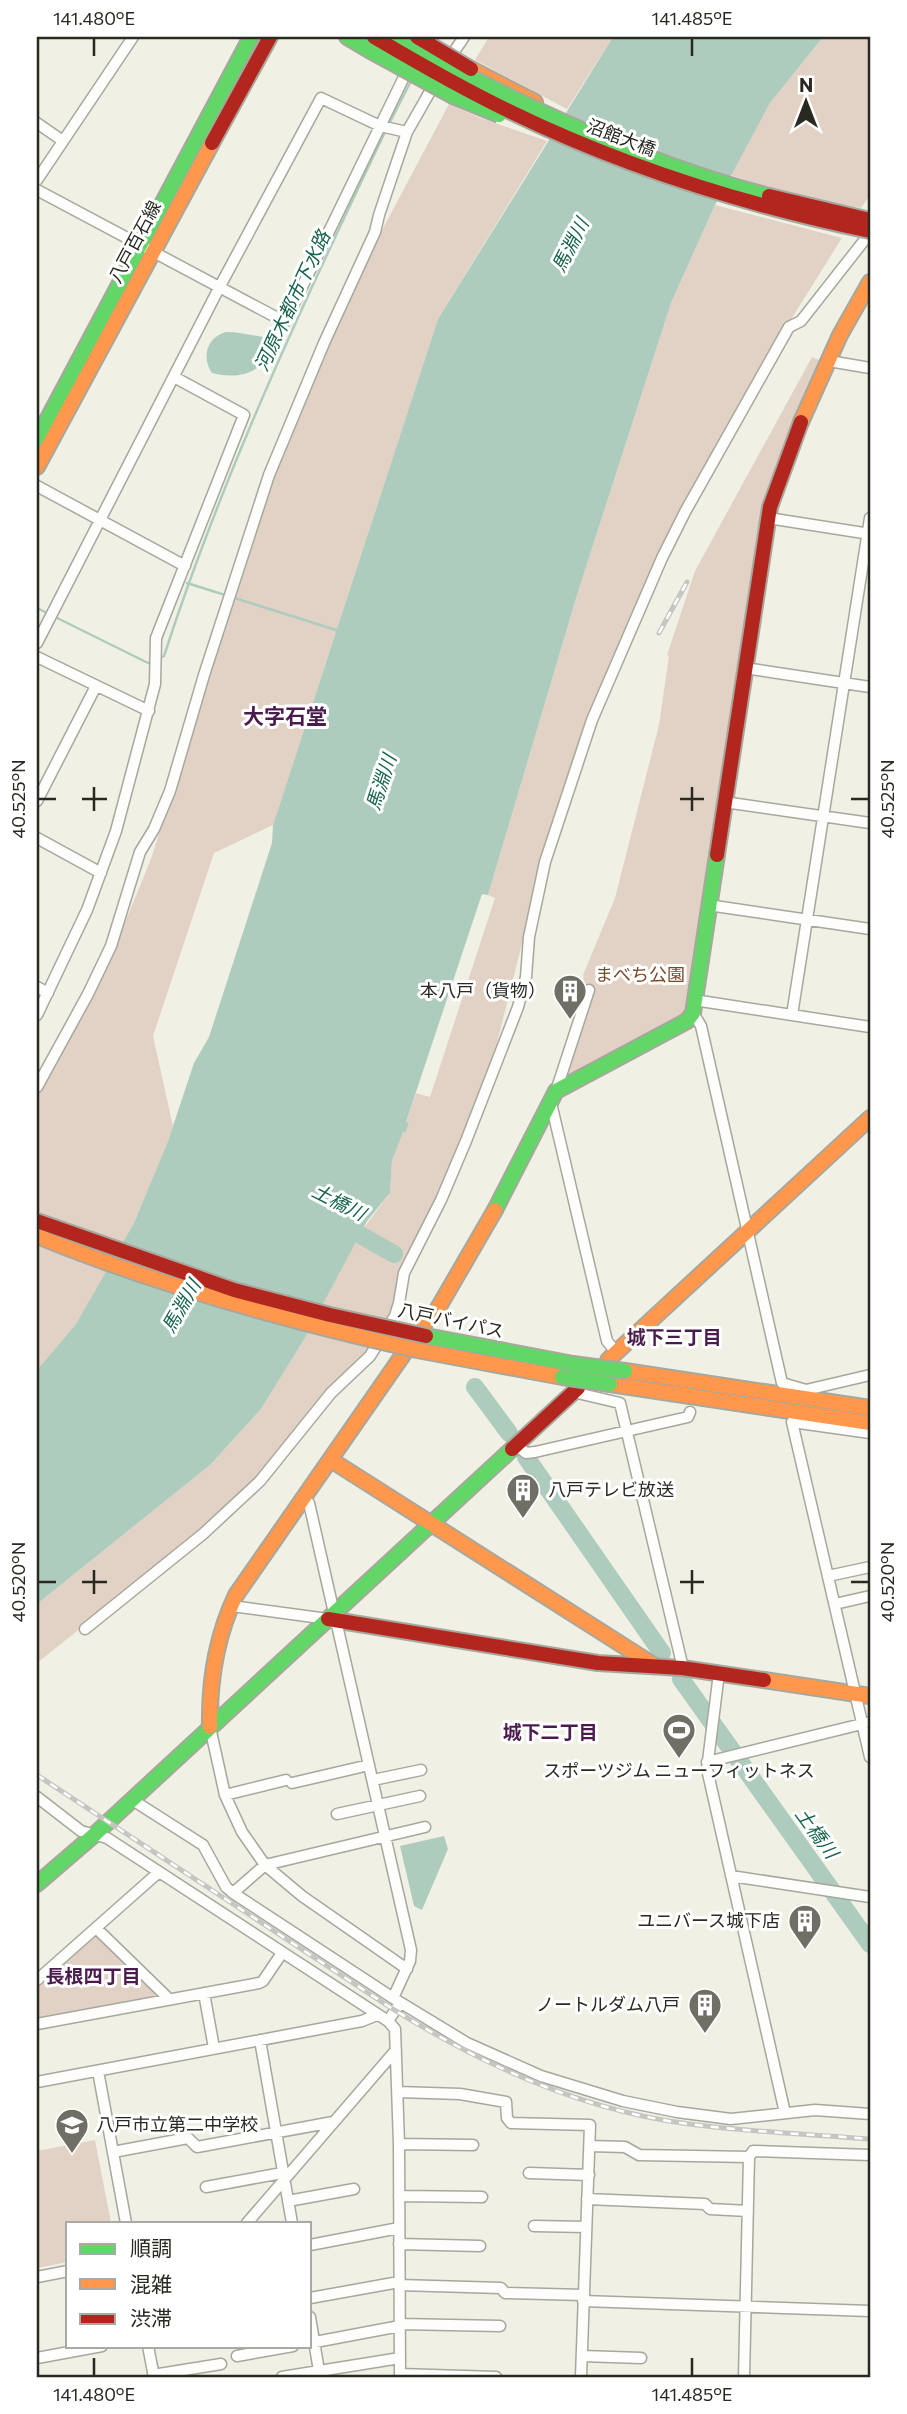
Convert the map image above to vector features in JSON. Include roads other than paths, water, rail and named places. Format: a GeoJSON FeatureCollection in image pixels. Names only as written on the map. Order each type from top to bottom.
{"type":"FeatureCollection","features":[{"type":"Feature","properties":{"kind":"main road","name":"八戸百石線"},"geometry":{"type":"LineString","coordinates":[[37,467],[251,37]]}},
{"type":"Feature","properties":{"kind":"main road","name":"八戸百石線"},"geometry":{"type":"LineString","coordinates":[[37,439],[271,37]]}},
{"type":"Feature","properties":{"kind":"main road","name":"沼館大橋"},"geometry":{"type":"LineString","coordinates":[[347,37],[371,43],[566,137],[628,163],[780,212],[870,232]]}},
{"type":"Feature","properties":{"kind":"main road","name":"沼館大橋"},"geometry":{"type":"LineString","coordinates":[[396,37],[466,77],[556,121],[600,139],[677,168],[788,202],[870,220]]}},
{"type":"Feature","properties":{"kind":"main road"},"geometry":{"type":"LineString","coordinates":[[417,37],[600,139]]}},
{"type":"Feature","properties":{"kind":"main road"},"geometry":{"type":"LineString","coordinates":[[210,1727],[212,1674],[221,1631],[232,1606],[254,1567],[305,1499],[430,1316],[437,1310],[509,1187],[553,1097],[687,1021],[694,1007],[768,519],[787,455],[829,360],[870,282]]}},
{"type":"Feature","properties":{"kind":"main road"},"geometry":{"type":"LineString","coordinates":[[612,1356],[870,1118]]}},
{"type":"Feature","properties":{"kind":"main road"},"geometry":{"type":"LineString","coordinates":[[37,1214],[87,1240]]}},
{"type":"Feature","properties":{"kind":"main road","name":"八戸バイパス"},"geometry":{"type":"LineString","coordinates":[[37,1221],[236,1290],[331,1316],[573,1364],[870,1408]]}},
{"type":"Feature","properties":{"kind":"main road","name":"八戸バイパス"},"geometry":{"type":"LineString","coordinates":[[37,1238],[209,1297],[331,1331],[562,1377],[870,1423]]}},
{"type":"Feature","properties":{"kind":"main road"},"geometry":{"type":"LineString","coordinates":[[37,1884],[576,1390]]}},
{"type":"Feature","properties":{"kind":"main road"},"geometry":{"type":"LineString","coordinates":[[331,1460],[656,1666]]}},
{"type":"Feature","properties":{"kind":"main road"},"geometry":{"type":"LineString","coordinates":[[331,1616],[600,1663],[682,1668],[863,1694]]}},
{"type":"Feature","properties":{"kind":"street"},"geometry":{"type":"LineString","coordinates":[[37,180],[133,37]]}},
{"type":"Feature","properties":{"kind":"street"},"geometry":{"type":"LineString","coordinates":[[37,1087],[111,946],[140,852],[154,829],[170,791],[204,675],[269,475],[324,343],[375,232],[407,132],[464,37]]}},
{"type":"Feature","properties":{"kind":"street"},"geometry":{"type":"LineString","coordinates":[[37,190],[285,322],[403,79]]}},
{"type":"Feature","properties":{"kind":"street"},"geometry":{"type":"LineString","coordinates":[[37,643],[219,288],[321,98],[380,127],[407,132]]}},
{"type":"Feature","properties":{"kind":"street"},"geometry":{"type":"LineString","coordinates":[[37,123],[63,141]]}},
{"type":"Feature","properties":{"kind":"street"},"geometry":{"type":"LineString","coordinates":[[85,1629],[203,1534],[260,1481],[331,1393],[370,1356],[395,1316],[404,1273],[441,1200],[466,1141],[522,993],[536,899],[545,862],[609,677],[685,512],[789,327],[801,321],[870,232]]}},
{"type":"Feature","properties":{"kind":"street"},"geometry":{"type":"LineString","coordinates":[[829,360],[870,368]]}},
{"type":"Feature","properties":{"kind":"street"},"geometry":{"type":"LineString","coordinates":[[37,1015],[87,910],[116,831],[155,684],[156,639],[244,415],[174,377]]}},
{"type":"Feature","properties":{"kind":"street"},"geometry":{"type":"LineString","coordinates":[[37,486],[185,566]]}},
{"type":"Feature","properties":{"kind":"street"},"geometry":{"type":"LineString","coordinates":[[792,1015],[870,518]]}},
{"type":"Feature","properties":{"kind":"street"},"geometry":{"type":"LineString","coordinates":[[768,519],[869,534]]}},
{"type":"Feature","properties":{"kind":"street"},"geometry":{"type":"LineString","coordinates":[[37,657],[149,711]]}},
{"type":"Feature","properties":{"kind":"street"},"geometry":{"type":"LineString","coordinates":[[744,668],[870,687]]}},
{"type":"Feature","properties":{"kind":"street"},"geometry":{"type":"LineString","coordinates":[[37,801],[96,686]]}},
{"type":"Feature","properties":{"kind":"street"},"geometry":{"type":"LineString","coordinates":[[724,802],[870,823]]}},
{"type":"Feature","properties":{"kind":"street"},"geometry":{"type":"LineString","coordinates":[[37,838],[101,873]]}},
{"type":"Feature","properties":{"kind":"street"},"geometry":{"type":"LineString","coordinates":[[708,905],[870,929]]}},
{"type":"Feature","properties":{"kind":"street"},"geometry":{"type":"LineString","coordinates":[[37,987],[48,993]]}},
{"type":"Feature","properties":{"kind":"street"},"geometry":{"type":"LineString","coordinates":[[510,989],[522,993]]}},
{"type":"Feature","properties":{"kind":"street"},"geometry":{"type":"LineString","coordinates":[[589,990],[553,1097],[612,1356]]}},
{"type":"Feature","properties":{"kind":"street"},"geometry":{"type":"LineString","coordinates":[[870,1027],[792,1015],[694,1007],[701,1026],[782,1383],[806,1390],[870,1376]]}},
{"type":"Feature","properties":{"kind":"street"},"geometry":{"type":"LineString","coordinates":[[576,1390],[620,1403],[682,1668]]}},
{"type":"Feature","properties":{"kind":"street"},"geometry":{"type":"LineString","coordinates":[[516,1445],[526,1452],[535,1452],[688,1416],[690,1412]]}},
{"type":"Feature","properties":{"kind":"street"},"geometry":{"type":"LineString","coordinates":[[870,1433],[792,1422],[835,1604],[863,1694],[870,1757]]}},
{"type":"Feature","properties":{"kind":"street"},"geometry":{"type":"LineString","coordinates":[[305,1499],[309,1503],[331,1616],[337,1625],[411,1951],[411,1961],[388,2021]]}},
{"type":"Feature","properties":{"kind":"street"},"geometry":{"type":"LineString","coordinates":[[828,1577],[870,1567]]}},
{"type":"Feature","properties":{"kind":"street"},"geometry":{"type":"LineString","coordinates":[[835,1604],[870,1596]]}},
{"type":"Feature","properties":{"kind":"street"},"geometry":{"type":"LineString","coordinates":[[232,1606],[331,1616]]}},
{"type":"Feature","properties":{"kind":"street"},"geometry":{"type":"LineString","coordinates":[[719,1673],[707,1769],[785,2113]]}},
{"type":"Feature","properties":{"kind":"street"},"geometry":{"type":"LineString","coordinates":[[707,1762],[867,1723]]}},
{"type":"Feature","properties":{"kind":"street"},"geometry":{"type":"LineString","coordinates":[[210,1727],[225,1795],[242,1832],[265,1865],[302,1896],[407,1969]]}},
{"type":"Feature","properties":{"kind":"street"},"geometry":{"type":"LineString","coordinates":[[225,1795],[369,1765]]}},
{"type":"Feature","properties":{"kind":"street"},"geometry":{"type":"LineString","coordinates":[[373,1780],[421,1770]]}},
{"type":"Feature","properties":{"kind":"street"},"geometry":{"type":"LineString","coordinates":[[337,1814],[420,1796]]}},
{"type":"Feature","properties":{"kind":"street"},"geometry":{"type":"LineString","coordinates":[[37,1797],[81,1831],[107,1838],[388,2021],[395,2029],[399,2144],[400,2376],[496,2377]]}},
{"type":"Feature","properties":{"kind":"street"},"geometry":{"type":"LineString","coordinates":[[131,1799],[203,1845],[226,1887],[233,1893],[396,2001],[467,2043],[541,2076],[623,2101],[731,2119],[815,2110],[870,2114]]}},
{"type":"Feature","properties":{"kind":"street"},"geometry":{"type":"LineString","coordinates":[[233,1893],[265,1865],[425,1827]]}},
{"type":"Feature","properties":{"kind":"street"},"geometry":{"type":"LineString","coordinates":[[37,1980],[159,1872]]}},
{"type":"Feature","properties":{"kind":"street"},"geometry":{"type":"LineString","coordinates":[[731,1876],[870,1897]]}},
{"type":"Feature","properties":{"kind":"street"},"geometry":{"type":"LineString","coordinates":[[96,1928],[169,1999]]}},
{"type":"Feature","properties":{"kind":"street"},"geometry":{"type":"LineString","coordinates":[[37,2024],[263,1981],[282,1953]]}},
{"type":"Feature","properties":{"kind":"street"},"geometry":{"type":"LineString","coordinates":[[204,1993],[214,2048]]}},
{"type":"Feature","properties":{"kind":"street"},"geometry":{"type":"LineString","coordinates":[[37,2082],[362,2021],[377,2015]]}},
{"type":"Feature","properties":{"kind":"street"},"geometry":{"type":"LineString","coordinates":[[260,2040],[292,2222]]}},
{"type":"Feature","properties":{"kind":"street"},"geometry":{"type":"LineString","coordinates":[[248,2222],[283,2177],[396,2050]]}},
{"type":"Feature","properties":{"kind":"street"},"geometry":{"type":"LineString","coordinates":[[98,2071],[126,2222]]}},
{"type":"Feature","properties":{"kind":"street"},"geometry":{"type":"LineString","coordinates":[[398,2092],[460,2094],[506,2102],[507,2118],[511,2123],[590,2125],[581,2377]]}},
{"type":"Feature","properties":{"kind":"street"},"geometry":{"type":"LineString","coordinates":[[113,2152],[188,2138],[197,2147],[334,2122]]}},
{"type":"Feature","properties":{"kind":"street"},"geometry":{"type":"LineString","coordinates":[[399,2144],[473,2145]]}},
{"type":"Feature","properties":{"kind":"street"},"geometry":{"type":"LineString","coordinates":[[590,2147],[625,2147],[639,2155],[749,2157]]}},
{"type":"Feature","properties":{"kind":"street"},"geometry":{"type":"LineString","coordinates":[[744,2377],[749,2157],[753,2151],[870,2154]]}},
{"type":"Feature","properties":{"kind":"street"},"geometry":{"type":"LineString","coordinates":[[529,2173],[589,2175]]}},
{"type":"Feature","properties":{"kind":"street"},"geometry":{"type":"LineString","coordinates":[[206,2187],[283,2177]]}},
{"type":"Feature","properties":{"kind":"street"},"geometry":{"type":"LineString","coordinates":[[288,2201],[354,2189]]}},
{"type":"Feature","properties":{"kind":"street"},"geometry":{"type":"LineString","coordinates":[[399,2196],[482,2197]]}},
{"type":"Feature","properties":{"kind":"street"},"geometry":{"type":"LineString","coordinates":[[587,2199],[705,2204],[710,2209],[748,2211]]}},
{"type":"Feature","properties":{"kind":"street"},"geometry":{"type":"LineString","coordinates":[[534,2226],[586,2227]]}},
{"type":"Feature","properties":{"kind":"street"},"geometry":{"type":"LineString","coordinates":[[312,2245],[399,2228]]}},
{"type":"Feature","properties":{"kind":"street"},"geometry":{"type":"LineString","coordinates":[[399,2244],[480,2246]]}},
{"type":"Feature","properties":{"kind":"street"},"geometry":{"type":"LineString","coordinates":[[37,2277],[66,2271]]}},
{"type":"Feature","properties":{"kind":"street"},"geometry":{"type":"LineString","coordinates":[[312,2298],[399,2284],[500,2288],[505,2293],[747,2308],[870,2311]]}},
{"type":"Feature","properties":{"kind":"street"},"geometry":{"type":"LineString","coordinates":[[319,2371],[312,2342],[400,2325],[500,2326]]}},
{"type":"Feature","properties":{"kind":"street"},"geometry":{"type":"LineString","coordinates":[[37,2358],[91,2348]]}},
{"type":"Feature","properties":{"kind":"street"},"geometry":{"type":"LineString","coordinates":[[148,2348],[153,2376],[221,2364]]}},
{"type":"Feature","properties":{"kind":"street"},"geometry":{"type":"LineString","coordinates":[[237,2356],[282,2348]]}},
{"type":"Feature","properties":{"kind":"street"},"geometry":{"type":"LineString","coordinates":[[582,2356],[641,2358]]}},
{"type":"Feature","properties":{"kind":"street"},"geometry":{"type":"LineString","coordinates":[[282,2377],[400,2357]]}},
{"type":"Feature","properties":{"kind":"water","name":"馬淵川"},"geometry":{"type":"Polygon","coordinates":[[[613,37],[823,37],[770,103],[715,205],[671,303],[577,595],[488,895],[482,894],[406,1122],[409,1123],[406,1132],[403,1132],[392,1161],[390,1193],[367,1221],[305,1338],[261,1409],[210,1465],[37,1604],[37,1370],[76,1324],[134,1223],[168,1141],[194,1063],[209,1037],[272,843],[273,825],[438,319],[613,37]]]}},
{"type":"Feature","properties":{"kind":"water"},"geometry":{"type":"Polygon","coordinates":[[[226,332],[269,338],[272,345],[269,355],[257,368],[241,375],[212,373],[207,361],[208,348],[214,338],[226,332]]]}},
{"type":"Feature","properties":{"kind":"water"},"geometry":{"type":"Polygon","coordinates":[[[444,1836],[448,1849],[422,1910],[414,1906],[400,1846],[444,1836]]]}},
{"type":"Feature","properties":{"kind":"waterway","name":"河原木都市下水路"},"geometry":{"type":"LineString","coordinates":[[388,126],[412,79]]}},
{"type":"Feature","properties":{"kind":"waterway","name":"河原木都市下水路"},"geometry":{"type":"LineString","coordinates":[[160,658],[164,656],[238,455],[324,260],[385,132]]}},
{"type":"Feature","properties":{"kind":"waterway","name":"河原木都市下水路"},"geometry":{"type":"LineString","coordinates":[[187,583],[336,630]]}},
{"type":"Feature","properties":{"kind":"waterway","name":"河原木都市下水路"},"geometry":{"type":"LineString","coordinates":[[37,608],[148,663],[154,661]]}},
{"type":"Feature","properties":{"kind":"waterway","name":"土橋川"},"geometry":{"type":"LineString","coordinates":[[341,1224],[394,1254]]}},
{"type":"Feature","properties":{"kind":"waterway","name":"土橋川"},"geometry":{"type":"LineString","coordinates":[[475,1387],[509,1433]]}},
{"type":"Feature","properties":{"kind":"waterway","name":"土橋川"},"geometry":{"type":"LineString","coordinates":[[526,1457],[662,1653]]}},
{"type":"Feature","properties":{"kind":"waterway","name":"土橋川"},"geometry":{"type":"LineString","coordinates":[[681,1679],[870,1944]]}},
{"type":"Feature","properties":{"kind":"railway"},"geometry":{"type":"LineString","coordinates":[[659,633],[687,582]]}},
{"type":"Feature","properties":{"kind":"railway"},"geometry":{"type":"LineString","coordinates":[[37,1775],[388,2006],[459,2047],[532,2082],[609,2108],[689,2124],[870,2139]]}},
{"type":"Feature","properties":{"kind":"place","name":"本八戸（貨物）"},"geometry":{"type":"Point","coordinates":[570,1021]}},
{"type":"Feature","properties":{"kind":"place","name":"八戸テレビ放送"},"geometry":{"type":"Point","coordinates":[523,1520]}},
{"type":"Feature","properties":{"kind":"place","name":"スポーツジム ニューフィットネス"},"geometry":{"type":"Point","coordinates":[679,1760]}},
{"type":"Feature","properties":{"kind":"place","name":"ユニバース城下店"},"geometry":{"type":"Point","coordinates":[805,1951]}},
{"type":"Feature","properties":{"kind":"place","name":"ノートルダム八戸"},"geometry":{"type":"Point","coordinates":[705,2035]}},
{"type":"Feature","properties":{"kind":"place","name":"八戸市立第二中学校"},"geometry":{"type":"Point","coordinates":[72,2155]}},
{"type":"Feature","properties":{"kind":"district","name":"大字石堂"},"geometry":{"type":"Point","coordinates":[285,717]}},
{"type":"Feature","properties":{"kind":"district","name":"城下三丁目"},"geometry":{"type":"Point","coordinates":[674,1337]}},
{"type":"Feature","properties":{"kind":"district","name":"城下二丁目"},"geometry":{"type":"Point","coordinates":[550,1732]}},
{"type":"Feature","properties":{"kind":"district","name":"長根四丁目"},"geometry":{"type":"Point","coordinates":[93,1976]}},
{"type":"Feature","properties":{"kind":"park label","name":"まべち公園"},"geometry":{"type":"Point","coordinates":[640,975]}}]}
